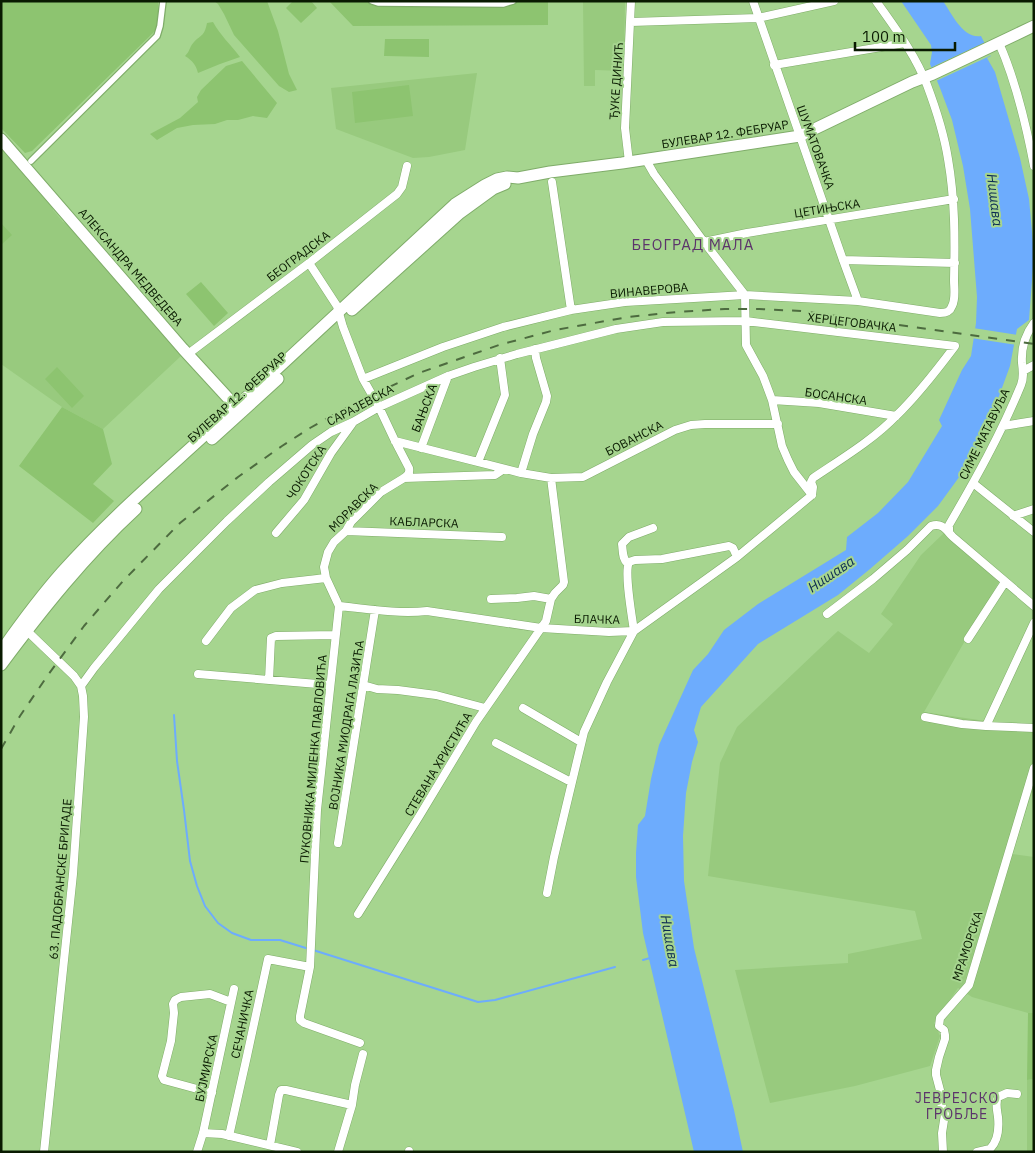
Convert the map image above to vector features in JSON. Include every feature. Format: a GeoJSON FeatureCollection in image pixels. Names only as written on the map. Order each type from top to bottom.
{"type":"FeatureCollection","features":[{"type":"Feature","properties":{"kind":"main road","name":"БУЛЕВАР 12. ФЕБРУАР"},"geometry":{"type":"LineString","coordinates":[[1,665],[45,592],[107,525],[219,422],[238,409],[249,395],[340,316],[455,204],[480,187],[497,179],[507,177],[518,178],[800,136],[1034,26]]}},
{"type":"Feature","properties":{"kind":"main road","name":"АЛЕКСАНДРА МЕДВЕДЕВА"},"geometry":{"type":"LineString","coordinates":[[1,139],[238,409]]}},
{"type":"Feature","properties":{"kind":"main road","name":"БУЛЕВАР 12. ФЕБРУАР"},"geometry":{"type":"LineString","coordinates":[[1,651],[23,628]]}},
{"type":"Feature","properties":{"kind":"street"},"geometry":{"type":"LineString","coordinates":[[31,161],[157,36],[163,1]]}},
{"type":"Feature","properties":{"kind":"street"},"geometry":{"type":"LineString","coordinates":[[372,1],[378,4],[503,4],[513,1]]}},
{"type":"Feature","properties":{"kind":"street","name":"ЂУКЕ ДИНИЋ"},"geometry":{"type":"LineString","coordinates":[[629,162],[624,128],[632,1]]}},
{"type":"Feature","properties":{"kind":"street","name":"ШУМАТОВАЧКА"},"geometry":{"type":"LineString","coordinates":[[752,1],[858,301]]}},
{"type":"Feature","properties":{"kind":"street"},"geometry":{"type":"LineString","coordinates":[[631,22],[758,18],[834,1]]}},
{"type":"Feature","properties":{"kind":"street"},"geometry":{"type":"LineString","coordinates":[[843,260],[955,263],[954,198],[944,141],[928,76],[876,1]]}},
{"type":"Feature","properties":{"kind":"street"},"geometry":{"type":"LineString","coordinates":[[774,65],[906,43]]}},
{"type":"Feature","properties":{"kind":"street"},"geometry":{"type":"LineString","coordinates":[[994,45],[1009,68],[1031,137],[1034,166]]}},
{"type":"Feature","properties":{"kind":"street"},"geometry":{"type":"LineString","coordinates":[[646,160],[654,174],[704,242],[745,294],[746,345],[763,376],[772,400],[782,446],[788,460],[794,472],[812,495]]}},
{"type":"Feature","properties":{"kind":"street","name":"БЕОГРАДСКА"},"geometry":{"type":"LineString","coordinates":[[188,354],[397,194],[402,187],[407,166]]}},
{"type":"Feature","properties":{"kind":"street"},"geometry":{"type":"LineString","coordinates":[[552,182],[571,310]]}},
{"type":"Feature","properties":{"kind":"street","name":"ЦЕТИЊСКА"},"geometry":{"type":"LineString","coordinates":[[704,242],[746,233],[954,198]]}},
{"type":"Feature","properties":{"kind":"street"},"geometry":{"type":"LineString","coordinates":[[309,263],[337,306],[363,379],[410,468],[409,473],[404,478]]}},
{"type":"Feature","properties":{"kind":"street","name":"ВИНАВЕРОВА"},"geometry":{"type":"LineString","coordinates":[[363,379],[443,347],[504,327],[571,310],[625,302],[745,294],[858,301],[940,313],[947,312],[953,304],[955,263]]}},
{"type":"Feature","properties":{"kind":"street","name":"ХЕРЦЕГОВАЧКА"},"geometry":{"type":"LineString","coordinates":[[745,321],[955,346],[896,416]]}},
{"type":"Feature","properties":{"kind":"street","name":"САРАЈЕВСКА"},"geometry":{"type":"LineString","coordinates":[[81,686],[159,590],[227,521],[312,445],[331,432],[379,407],[448,376],[500,358],[616,329],[651,323],[745,321]]}},
{"type":"Feature","properties":{"kind":"street","name":"СИМЕ МАТАВУЉА"},"geometry":{"type":"LineString","coordinates":[[949,531],[949,525],[1003,426],[1022,383],[1024,342],[1034,323]]}},
{"type":"Feature","properties":{"kind":"street"},"geometry":{"type":"LineString","coordinates":[[521,473],[547,396],[535,349]]}},
{"type":"Feature","properties":{"kind":"street"},"geometry":{"type":"LineString","coordinates":[[478,462],[505,396],[500,358]]}},
{"type":"Feature","properties":{"kind":"street"},"geometry":{"type":"LineString","coordinates":[[1023,371],[1034,365]]}},
{"type":"Feature","properties":{"kind":"street","name":"БАЊСКА"},"geometry":{"type":"LineString","coordinates":[[421,448],[448,376]]}},
{"type":"Feature","properties":{"kind":"street","name":"БОСАНСКА"},"geometry":{"type":"LineString","coordinates":[[772,400],[819,403],[896,416]]}},
{"type":"Feature","properties":{"kind":"street"},"geometry":{"type":"LineString","coordinates":[[812,495],[813,487],[811,482],[813,478],[855,450],[896,416]]}},
{"type":"Feature","properties":{"kind":"street"},"geometry":{"type":"LineString","coordinates":[[1003,426],[1034,421]]}},
{"type":"Feature","properties":{"kind":"street","name":"ЧОКОТСКА"},"geometry":{"type":"LineString","coordinates":[[276,533],[304,500],[331,453],[353,422]]}},
{"type":"Feature","properties":{"kind":"street","name":"БОВАНСКА"},"geometry":{"type":"LineString","coordinates":[[395,441],[521,473],[551,478],[583,477],[675,430],[691,425],[778,424]]}},
{"type":"Feature","properties":{"kind":"street","name":"БОВАНСКА"},"geometry":{"type":"LineString","coordinates":[[404,478],[495,475],[504,469]]}},
{"type":"Feature","properties":{"kind":"street","name":"МОРАВСКА"},"geometry":{"type":"LineString","coordinates":[[338,606],[326,578],[324,567],[328,552],[334,542],[381,492],[404,478]]}},
{"type":"Feature","properties":{"kind":"street","name":"СТЕВАНА ХРИСТИЋА"},"geometry":{"type":"LineString","coordinates":[[358,914],[485,708],[546,621],[551,599],[562,585],[564,580],[551,478]]}},
{"type":"Feature","properties":{"kind":"street"},"geometry":{"type":"LineString","coordinates":[[973,483],[1034,532]]}},
{"type":"Feature","properties":{"kind":"street","name":"БЛАЧКА"},"geometry":{"type":"LineString","coordinates":[[338,606],[412,613],[427,611],[541,628],[609,632],[634,631],[737,557],[812,495]]}},
{"type":"Feature","properties":{"kind":"street"},"geometry":{"type":"LineString","coordinates":[[1013,516],[1034,509]]}},
{"type":"Feature","properties":{"kind":"street"},"geometry":{"type":"LineString","coordinates":[[827,614],[873,579],[907,550],[931,526],[936,524],[949,531],[953,537],[1034,606]]}},
{"type":"Feature","properties":{"kind":"street"},"geometry":{"type":"LineString","coordinates":[[547,893],[584,732],[606,682],[634,631],[628,586],[628,564],[623,557],[622,544],[629,537],[653,528]]}},
{"type":"Feature","properties":{"kind":"street","name":"КАБЛАРСКА"},"geometry":{"type":"LineString","coordinates":[[346,530],[502,537]]}},
{"type":"Feature","properties":{"kind":"street"},"geometry":{"type":"LineString","coordinates":[[628,564],[635,560],[662,559],[729,546],[733,548],[737,557]]}},
{"type":"Feature","properties":{"kind":"street"},"geometry":{"type":"LineString","coordinates":[[206,641],[232,608],[255,590],[282,583],[326,578]]}},
{"type":"Feature","properties":{"kind":"street"},"geometry":{"type":"LineString","coordinates":[[968,639],[1005,582]]}},
{"type":"Feature","properties":{"kind":"street"},"geometry":{"type":"LineString","coordinates":[[491,599],[534,596],[551,599]]}},
{"type":"Feature","properties":{"kind":"street","name":"ПУКОВНИКА МИЛЕНКА ПАВЛОВИЋА"},"geometry":{"type":"LineString","coordinates":[[338,606],[317,810],[310,967],[300,1020],[304,1024],[360,1043]]}},
{"type":"Feature","properties":{"kind":"street","name":"ВОЈНИКА МИОДРАГА ЛАЗИЋА"},"geometry":{"type":"LineString","coordinates":[[338,843],[375,610]]}},
{"type":"Feature","properties":{"kind":"street"},"geometry":{"type":"LineString","coordinates":[[986,726],[1034,623]]}},
{"type":"Feature","properties":{"kind":"street"},"geometry":{"type":"LineString","coordinates":[[23,628],[74,676],[81,686]]}},
{"type":"Feature","properties":{"kind":"street"},"geometry":{"type":"LineString","coordinates":[[269,680],[272,638],[276,636],[335,635]]}},
{"type":"Feature","properties":{"kind":"street"},"geometry":{"type":"LineString","coordinates":[[198,674],[330,685]]}},
{"type":"Feature","properties":{"kind":"street"},"geometry":{"type":"LineString","coordinates":[[363,685],[377,689],[436,696],[485,708]]}},
{"type":"Feature","properties":{"kind":"street","name":"63. ПАДОБРАНСКЕ БРИГАДЕ"},"geometry":{"type":"LineString","coordinates":[[44,1152],[73,874],[84,717],[81,686]]}},
{"type":"Feature","properties":{"kind":"street"},"geometry":{"type":"LineString","coordinates":[[523,708],[581,742]]}},
{"type":"Feature","properties":{"kind":"street"},"geometry":{"type":"LineString","coordinates":[[925,717],[962,724],[1034,728]]}},
{"type":"Feature","properties":{"kind":"street"},"geometry":{"type":"LineString","coordinates":[[496,743],[571,782]]}},
{"type":"Feature","properties":{"kind":"street","name":"МРАМОРСКА"},"geometry":{"type":"LineString","coordinates":[[943,1152],[942,1133],[945,1114],[940,1101],[941,1094],[936,1075],[939,1056],[945,1039],[944,1030],[939,1026],[940,1018],[969,984],[1034,768]]}},
{"type":"Feature","properties":{"kind":"street","name":"СЕЧАНИЧКА"},"geometry":{"type":"LineString","coordinates":[[229,1136],[268,959],[310,967]]}},
{"type":"Feature","properties":{"kind":"street","name":"БУЈМИРСКА"},"geometry":{"type":"LineString","coordinates":[[197,1152],[204,1133],[234,989]]}},
{"type":"Feature","properties":{"kind":"street"},"geometry":{"type":"LineString","coordinates":[[212,1093],[164,1080],[162,1076],[171,1042],[174,1014],[173,1004],[175,1000],[181,997],[210,994],[232,1002]]}},
{"type":"Feature","properties":{"kind":"street"},"geometry":{"type":"LineString","coordinates":[[338,1152],[364,1054]]}},
{"type":"Feature","properties":{"kind":"street"},"geometry":{"type":"LineString","coordinates":[[270,1145],[281,1090],[352,1104]]}},
{"type":"Feature","properties":{"kind":"street"},"geometry":{"type":"LineString","coordinates":[[977,1152],[990,1149],[996,1141],[999,1120],[996,1101],[998,1097],[1007,1094],[1017,1094]]}},
{"type":"Feature","properties":{"kind":"street"},"geometry":{"type":"LineString","coordinates":[[204,1133],[229,1136],[297,1152]]}},
{"type":"Feature","properties":{"kind":"shaded area"},"geometry":{"type":"Polygon","coordinates":[[[1,1],[158,1],[158,26],[32,151],[25,153],[1,128],[1,1]]]}},
{"type":"Feature","properties":{"kind":"shaded area"},"geometry":{"type":"Polygon","coordinates":[[[214,1],[267,1],[278,31],[289,74],[297,90],[289,92],[279,86],[234,35],[224,14],[214,1]]]}},
{"type":"Feature","properties":{"kind":"shaded area"},"geometry":{"type":"Polygon","coordinates":[[[293,1],[311,1],[317,8],[301,23],[286,8],[293,1]]]}},
{"type":"Feature","properties":{"kind":"shaded area"},"geometry":{"type":"Polygon","coordinates":[[[329,1],[548,1],[548,25],[353,26],[329,1]]]}},
{"type":"Feature","properties":{"kind":"shaded area"},"geometry":{"type":"Polygon","coordinates":[[[583,1],[625,1],[624,71],[595,70],[595,86],[584,86],[583,1]]]}},
{"type":"Feature","properties":{"kind":"shaded area"},"geometry":{"type":"Polygon","coordinates":[[[213,22],[240,57],[198,73],[194,63],[185,56],[194,42],[203,34],[207,23],[213,22]]]}},
{"type":"Feature","properties":{"kind":"shaded area"},"geometry":{"type":"Polygon","coordinates":[[[385,39],[429,39],[429,57],[384,56],[385,39]]]}},
{"type":"Feature","properties":{"kind":"shaded area"},"geometry":{"type":"Polygon","coordinates":[[[242,61],[277,103],[267,118],[253,116],[215,124],[177,128],[157,140],[150,134],[180,118],[198,102],[197,97],[201,90],[226,66],[242,61]]]}},
{"type":"Feature","properties":{"kind":"shaded area"},"geometry":{"type":"Polygon","coordinates":[[[477,73],[465,150],[413,158],[336,129],[331,88],[477,73]]]}},
{"type":"Feature","properties":{"kind":"shaded area"},"geometry":{"type":"Polygon","coordinates":[[[409,85],[413,116],[355,123],[352,92],[409,85]]]}},
{"type":"Feature","properties":{"kind":"shaded area"},"geometry":{"type":"Polygon","coordinates":[[[1,148],[44,195],[63,222],[68,224],[181,356],[103,429],[62,407],[1,364],[1,148]]]}},
{"type":"Feature","properties":{"kind":"shaded area"},"geometry":{"type":"Polygon","coordinates":[[[1,223],[12,235],[1,245],[1,223]]]}},
{"type":"Feature","properties":{"kind":"shaded area"},"geometry":{"type":"Polygon","coordinates":[[[201,282],[228,313],[214,326],[186,294],[201,282]]]}},
{"type":"Feature","properties":{"kind":"shaded area"},"geometry":{"type":"Polygon","coordinates":[[[57,367],[84,396],[72,408],[45,379],[57,367]]]}},
{"type":"Feature","properties":{"kind":"shaded area"},"geometry":{"type":"Polygon","coordinates":[[[62,407],[103,429],[112,464],[93,484],[114,501],[93,523],[19,466],[62,407]]]}},
{"type":"Feature","properties":{"kind":"shaded area"},"geometry":{"type":"Polygon","coordinates":[[[944,533],[1000,580],[924,712],[1034,728],[1034,786],[1012,854],[1034,857],[1034,1013],[972,997],[958,988],[934,1023],[940,1036],[930,1066],[855,1086],[770,1103],[735,970],[848,963],[848,954],[922,939],[915,911],[708,876],[720,763],[737,727],[838,631],[869,653],[893,624],[881,614],[921,555],[944,533]]]}},
{"type":"Feature","properties":{"kind":"shaded area","name":"ЈЕВРЕЈСКО ГРОБЉЕ"},"geometry":{"type":"Polygon","coordinates":[[[1028,1013],[1034,1013],[1034,1079],[1027,1080],[1028,1013]]]}},
{"type":"Feature","properties":{"kind":"shaded area"},"geometry":{"type":"Polygon","coordinates":[[[1034,1079],[1034,1152],[1027,1152],[1027,1080],[1034,1079]]]}},
{"type":"Feature","properties":{"kind":"water","name":"Нишава"},"geometry":{"type":"Polygon","coordinates":[[[901,1],[943,1],[963,30],[975,36],[981,36],[991,56],[987,58],[995,72],[1020,158],[1029,199],[1034,254],[1029,320],[1017,329],[1010,366],[991,418],[965,469],[938,506],[908,536],[838,595],[758,644],[701,707],[694,730],[698,742],[686,793],[683,836],[684,881],[694,948],[743,1152],[694,1152],[643,933],[636,877],[638,825],[645,816],[659,745],[693,670],[708,654],[724,630],[758,604],[846,550],[847,537],[878,513],[908,482],[942,426],[939,420],[962,370],[971,356],[976,323],[977,297],[970,209],[963,166],[952,120],[930,64],[931,45],[901,1]]]}},
{"type":"Feature","properties":{"kind":"pier"},"geometry":{"type":"Polygon","coordinates":[[[986,42],[992,55],[936,81],[930,68],[986,42]]]}},
{"type":"Feature","properties":{"kind":"pier"},"geometry":{"type":"Polygon","coordinates":[[[973,328],[1018,335],[1017,345],[971,338],[973,328]]]}},
{"type":"Feature","properties":{"kind":"waterway"},"geometry":{"type":"LineString","coordinates":[[174,715],[177,761],[190,861],[205,906],[218,923],[232,933],[251,940],[280,940],[309,949]]}},
{"type":"Feature","properties":{"kind":"waterway"},"geometry":{"type":"LineString","coordinates":[[313,950],[478,1002],[495,1000],[615,967]]}},
{"type":"Feature","properties":{"kind":"waterway"},"geometry":{"type":"LineString","coordinates":[[643,960],[650,958]]}},
{"type":"Feature","properties":{"kind":"railway"},"geometry":{"type":"LineString","coordinates":[[1,749],[20,716],[84,626],[123,581],[180,523],[238,477],[310,428],[368,397],[419,373],[499,345],[555,330],[628,317],[725,309],[801,311],[1034,344]]}},
{"type":"Feature","properties":{"kind":"district","name":"БЕОГРАД МАЛА"},"geometry":{"type":"Point","coordinates":[693,244]}},
{"type":"Feature","properties":{"kind":"district","name":"ЈЕВРЕЈСКО ГРОБЉЕ"},"geometry":{"type":"Point","coordinates":[957,1106]}}]}
